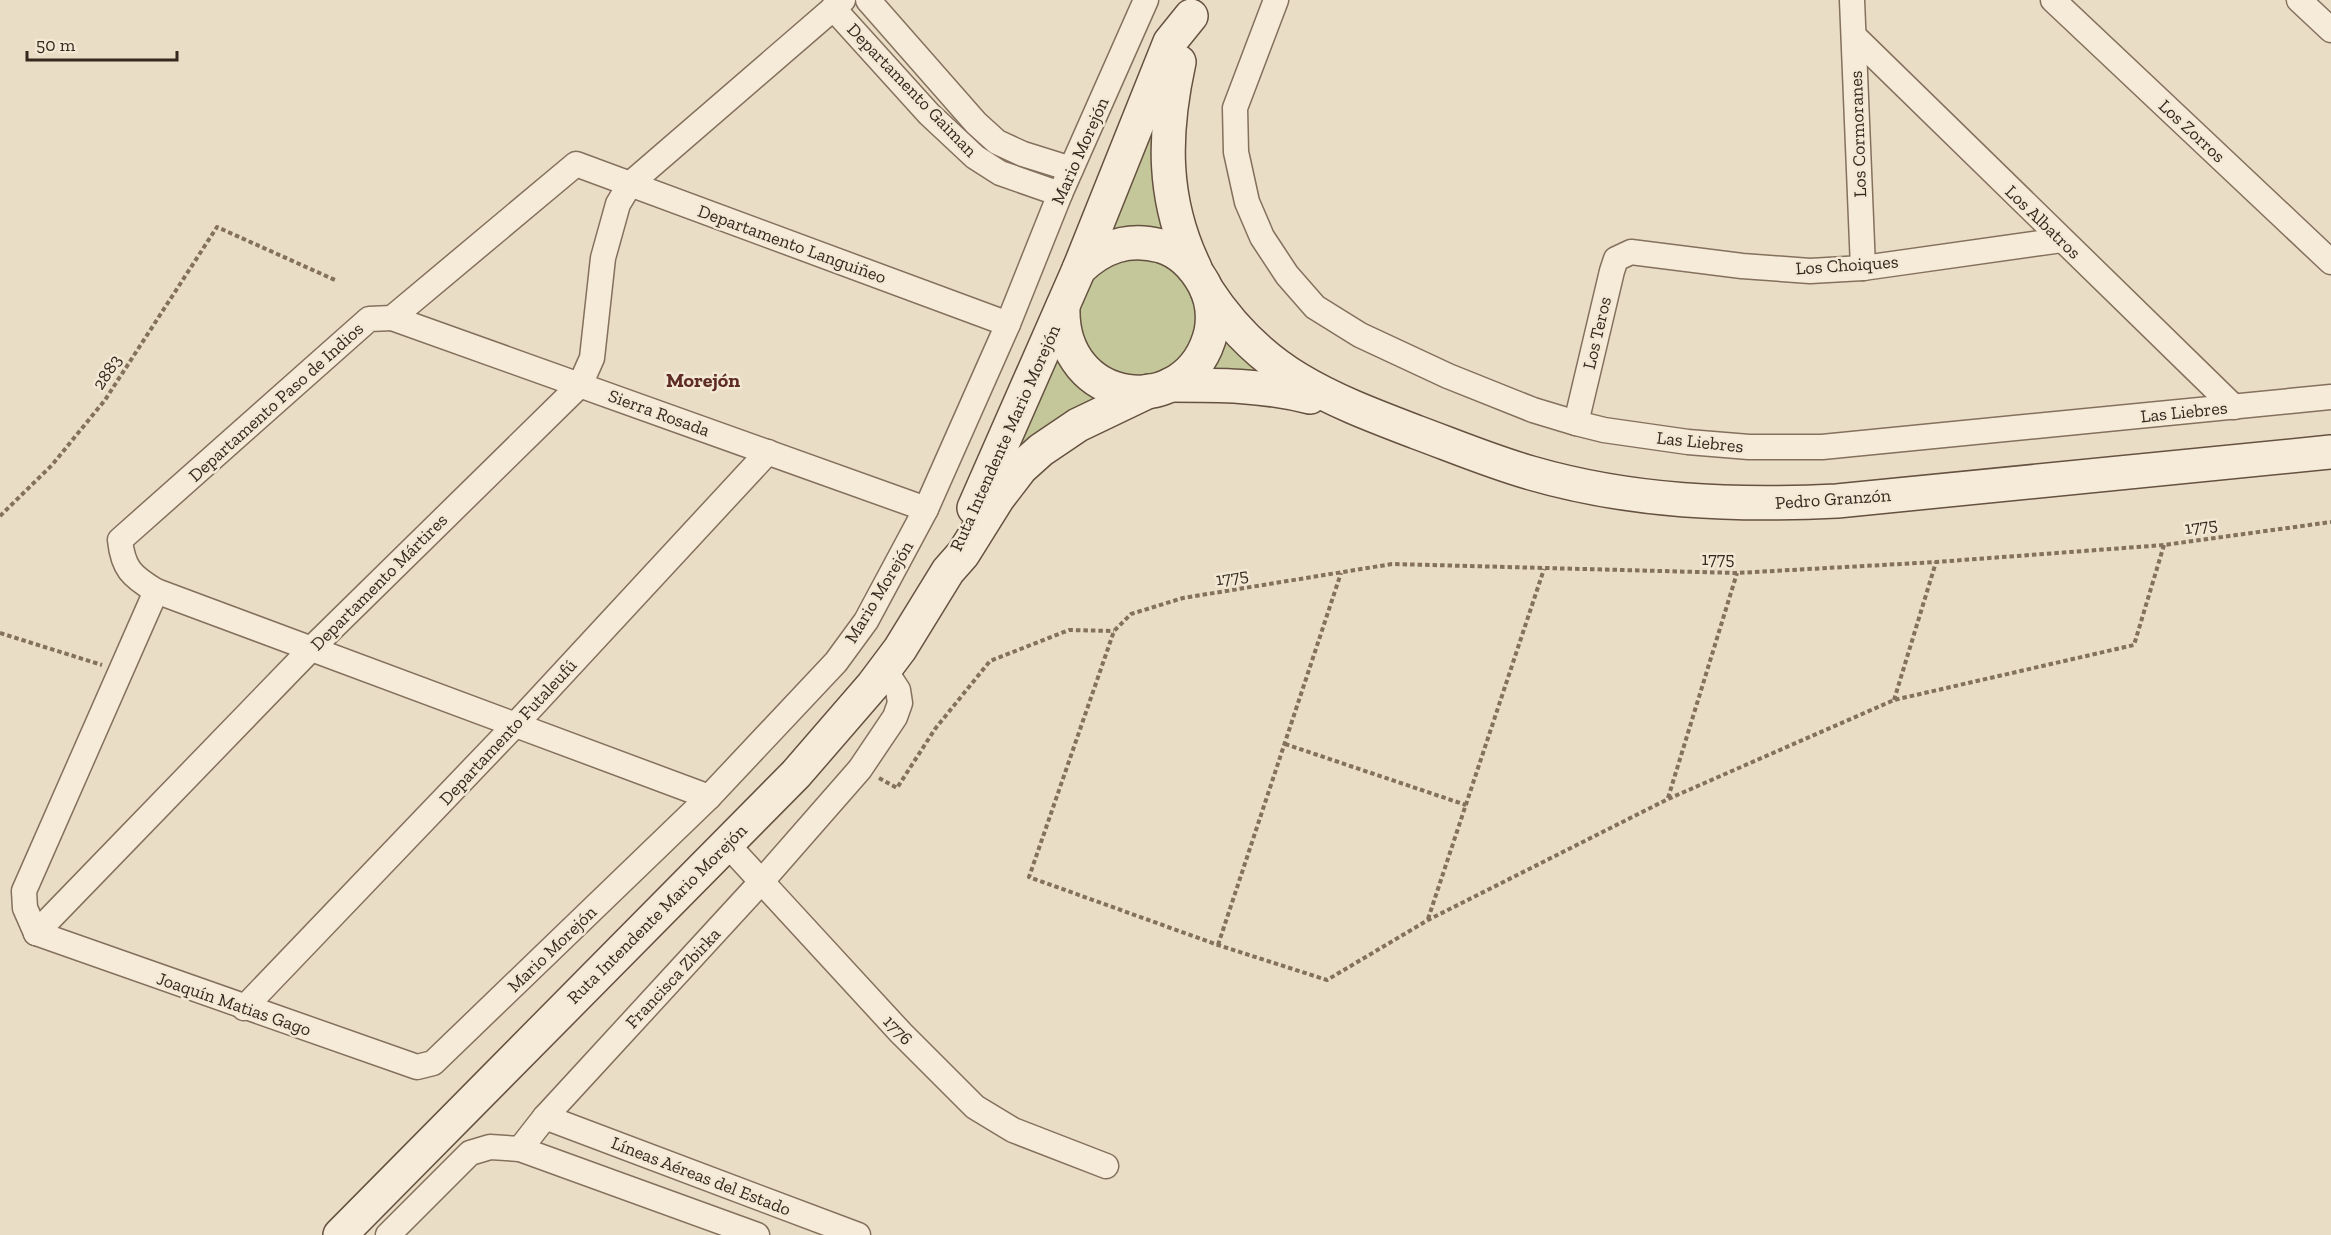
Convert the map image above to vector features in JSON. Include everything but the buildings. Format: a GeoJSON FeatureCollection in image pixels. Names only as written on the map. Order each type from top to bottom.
{"type":"FeatureCollection","features":[{"type":"Feature","properties":{"kind":"main road"},"geometry":{"type":"LineString","coordinates":[[1176,45],[1169,111],[1168,178],[1177,226],[1212,305],[1212,324],[1208,343],[1193,367],[1160,388],[1131,392],[1098,381],[1084,370],[1073,356],[1066,340],[1062,323],[1063,306],[1176,45],[1194,8]]}},
{"type":"Feature","properties":{"kind":"main road"},"geometry":{"type":"LineString","coordinates":[[1078,269],[1092,256],[1108,247],[1127,242],[1146,242],[1181,255],[1201,279]]}},
{"type":"Feature","properties":{"kind":"main road","name":"Pedro Granzón"},"geometry":{"type":"LineString","coordinates":[[1201,279],[1228,320],[1270,360],[1300,382],[1347,405],[1532,473],[1651,497],[1780,504],[1837,501],[2331,453]]}},
{"type":"Feature","properties":{"kind":"main road","name":"Ruta Intendente Mario Morejón"},"geometry":{"type":"LineString","coordinates":[[340,1235],[796,774],[885,670],[948,571],[1063,306]]}},
{"type":"Feature","properties":{"kind":"main road","name":"Pedro Granzón"},"geometry":{"type":"LineString","coordinates":[[1160,388],[1223,384],[1270,388],[1347,405]]}},
{"type":"Feature","properties":{"kind":"main road","name":"Ruta Intendente Mario Morejón"},"geometry":{"type":"LineString","coordinates":[[948,571],[963,555],[1008,483],[1031,458],[1059,436],[1094,415],[1160,388]]}},
{"type":"Feature","properties":{"kind":"street","name":"Departamento Gaiman"},"geometry":{"type":"LineString","coordinates":[[868,0],[976,123],[997,142],[1023,154],[1071,169]]}},
{"type":"Feature","properties":{"kind":"street","name":"Mario Morejón"},"geometry":{"type":"LineString","coordinates":[[433,1063],[709,797],[836,662],[866,621],[890,580],[926,508],[1008,324],[1060,194],[1146,0]]}},
{"type":"Feature","properties":{"kind":"street","name":"Las Liebres"},"geometry":{"type":"LineString","coordinates":[[1276,0],[1235,108],[1236,152],[1247,202],[1262,237],[1287,275],[1316,307],[1360,335],[1448,376],[1533,410],[1604,430],[1688,442],[1749,447],[1821,447],[2331,397]]}},
{"type":"Feature","properties":{"kind":"street","name":"Los Cormoranes"},"geometry":{"type":"LineString","coordinates":[[1852,0],[1863,267]]}},
{"type":"Feature","properties":{"kind":"street","name":"Los Zorros"},"geometry":{"type":"LineString","coordinates":[[2053,0],[2331,262]]}},
{"type":"Feature","properties":{"kind":"street"},"geometry":{"type":"LineString","coordinates":[[2299,0],[2331,30]]}},
{"type":"Feature","properties":{"kind":"street","name":"Departamento Gaiman"},"geometry":{"type":"LineString","coordinates":[[838,4],[929,114],[975,157],[1000,172],[1060,194]]}},
{"type":"Feature","properties":{"kind":"street"},"geometry":{"type":"LineString","coordinates":[[630,184],[838,4]]}},
{"type":"Feature","properties":{"kind":"street"},"geometry":{"type":"LineString","coordinates":[[1135,27],[1176,45]]}},
{"type":"Feature","properties":{"kind":"street","name":"Los Albatros"},"geometry":{"type":"LineString","coordinates":[[1854,36],[2234,407]]}},
{"type":"Feature","properties":{"kind":"street","name":"Departamento Languiñeo"},"geometry":{"type":"LineString","coordinates":[[576,164],[1008,324]]}},
{"type":"Feature","properties":{"kind":"street","name":"Departamento Paso de Indios"},"geometry":{"type":"LineString","coordinates":[[156,591],[135,579],[122,559],[120,540],[369,319],[392,318],[576,164]]}},
{"type":"Feature","properties":{"kind":"street","name":"Departamento Mártires"},"geometry":{"type":"LineString","coordinates":[[36,933],[311,649],[580,385],[592,358],[603,258],[618,204],[630,184]]}},
{"type":"Feature","properties":{"kind":"street","name":"Los Choiques"},"geometry":{"type":"LineString","coordinates":[[1631,252],[1742,266],[1810,271],[1863,267],[2062,240]]}},
{"type":"Feature","properties":{"kind":"street","name":"Los Teros"},"geometry":{"type":"LineString","coordinates":[[1575,423],[1612,271],[1616,259],[1631,252]]}},
{"type":"Feature","properties":{"kind":"street","name":"Sierra Rosada"},"geometry":{"type":"LineString","coordinates":[[392,318],[926,508]]}},
{"type":"Feature","properties":{"kind":"street","name":"Departamento Futaleufú"},"geometry":{"type":"LineString","coordinates":[[244,1008],[515,725],[768,452]]}},
{"type":"Feature","properties":{"kind":"street"},"geometry":{"type":"LineString","coordinates":[[36,933],[25,908],[24,891],[156,591],[709,797]]}},
{"type":"Feature","properties":{"kind":"street","name":"Francisca Zbirka"},"geometry":{"type":"LineString","coordinates":[[520,1149],[545,1117],[762,882],[860,769],[895,717],[900,703],[898,690],[885,670]]}},
{"type":"Feature","properties":{"kind":"street","name":"1776"},"geometry":{"type":"LineString","coordinates":[[726,843],[901,1033],[975,1107],[1012,1130],[1107,1166]]}},
{"type":"Feature","properties":{"kind":"street","name":"Joaquín Matias Gago"},"geometry":{"type":"LineString","coordinates":[[36,933],[417,1067],[433,1063]]}},
{"type":"Feature","properties":{"kind":"street","name":"Líneas Aéreas del Estado"},"geometry":{"type":"LineString","coordinates":[[545,1117],[858,1235]]}},
{"type":"Feature","properties":{"kind":"street"},"geometry":{"type":"LineString","coordinates":[[388,1235],[470,1153],[490,1147],[520,1149]]}},
{"type":"Feature","properties":{"kind":"street","name":"Líneas Aéreas del Estado"},"geometry":{"type":"LineString","coordinates":[[520,1149],[758,1235]]}},
{"type":"Feature","properties":{"kind":"path","name":"2883"},"geometry":{"type":"LineString","coordinates":[[0,516],[52,465],[105,399],[217,227],[335,280]]}},
{"type":"Feature","properties":{"kind":"path","name":"1775"},"geometry":{"type":"LineString","coordinates":[[1114,631],[1131,614],[1183,598],[1392,564],[1737,573],[1936,562],[2164,545],[2331,522]]}},
{"type":"Feature","properties":{"kind":"path"},"geometry":{"type":"LineString","coordinates":[[860,769],[897,788],[935,729],[990,661],[1069,630],[1114,631],[1029,877],[1218,945],[1327,980],[1428,920],[1668,799],[1894,700],[2134,645],[2164,545]]}},
{"type":"Feature","properties":{"kind":"path"},"geometry":{"type":"LineString","coordinates":[[1894,700],[1936,562]]}},
{"type":"Feature","properties":{"kind":"path"},"geometry":{"type":"LineString","coordinates":[[1428,920],[1544,569]]}},
{"type":"Feature","properties":{"kind":"path"},"geometry":{"type":"LineString","coordinates":[[1218,945],[1341,573]]}},
{"type":"Feature","properties":{"kind":"path"},"geometry":{"type":"LineString","coordinates":[[1668,799],[1737,573]]}},
{"type":"Feature","properties":{"kind":"path"},"geometry":{"type":"LineString","coordinates":[[0,633],[121,670]]}},
{"type":"Feature","properties":{"kind":"path"},"geometry":{"type":"LineString","coordinates":[[1284,744],[1466,805]]}},
{"type":"Feature","properties":{"kind":"green space"},"geometry":{"type":"Polygon","coordinates":[[[1162,107],[1174,242],[1103,241],[1162,107]]]}},
{"type":"Feature","properties":{"kind":"green space"},"geometry":{"type":"Polygon","coordinates":[[[1128,258],[1157,260],[1183,275],[1202,314],[1176,371],[1123,381],[1082,348],[1076,313],[1090,280],[1101,269],[1128,258]]]}},
{"type":"Feature","properties":{"kind":"green space"},"geometry":{"type":"Polygon","coordinates":[[[1226,331],[1281,380],[1209,373],[1226,331]]]}},
{"type":"Feature","properties":{"kind":"green space"},"geometry":{"type":"Polygon","coordinates":[[[1058,348],[1105,395],[1009,470],[1058,348]]]}},
{"type":"Feature","properties":{"kind":"district","name":"Morejón"},"geometry":{"type":"Point","coordinates":[703,380]}}]}
